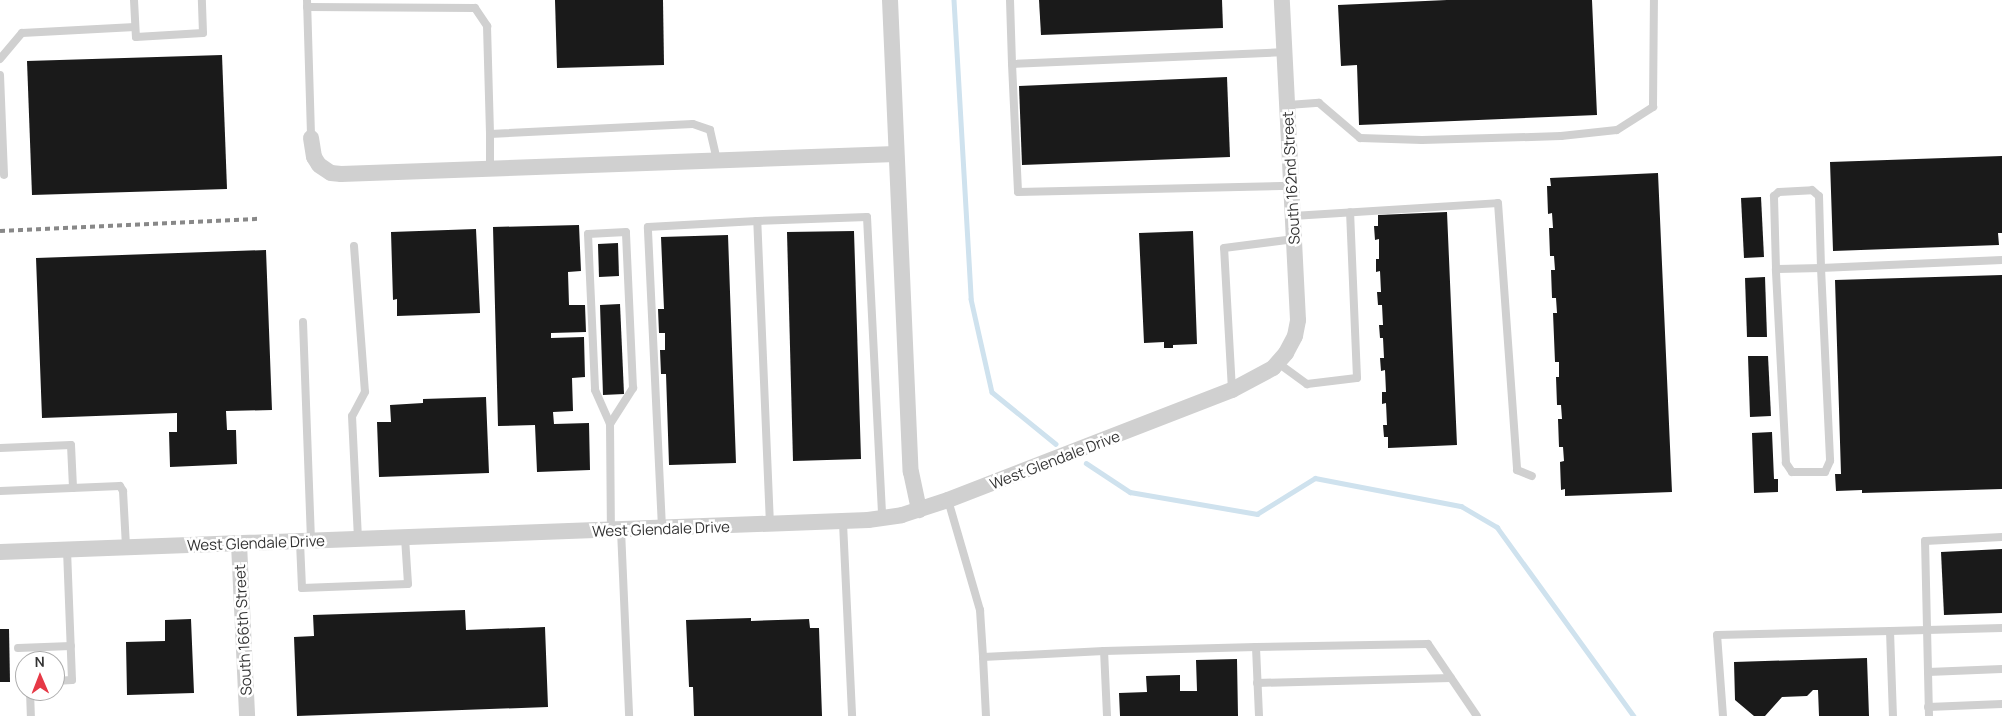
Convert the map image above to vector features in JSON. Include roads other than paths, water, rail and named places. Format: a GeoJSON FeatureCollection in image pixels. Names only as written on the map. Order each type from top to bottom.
{"type":"FeatureCollection","features":[{"type":"Feature","properties":{"kind":"street"},"geometry":{"type":"LineString","coordinates":[[890,0],[911,472],[919,510]]}},
{"type":"Feature","properties":{"kind":"street","name":"South 162nd Street"},"geometry":{"type":"LineString","coordinates":[[1282,0],[1298,320],[1295,336],[1282,358]]}},
{"type":"Feature","properties":{"kind":"street"},"geometry":{"type":"LineString","coordinates":[[311,138],[314,158],[319,165],[331,173],[896,154]]}},
{"type":"Feature","properties":{"kind":"street","name":"West Glendale Drive"},"geometry":{"type":"LineString","coordinates":[[0,552],[843,523],[882,518],[919,510],[948,500],[1232,390],[1273,368],[1282,358]]}},
{"type":"Feature","properties":{"kind":"street","name":"South 166th Street"},"geometry":{"type":"LineString","coordinates":[[239,544],[247,716]]}},
{"type":"Feature","properties":{"kind":"lane"},"geometry":{"type":"LineString","coordinates":[[134,0],[136,37],[203,33],[202,0]]}},
{"type":"Feature","properties":{"kind":"lane"},"geometry":{"type":"LineString","coordinates":[[1010,0],[1018,192],[1292,186]]}},
{"type":"Feature","properties":{"kind":"lane"},"geometry":{"type":"LineString","coordinates":[[1288,105],[1319,103],[1360,138],[1422,140],[1541,137],[1618,130],[1653,107],[1654,0]]}},
{"type":"Feature","properties":{"kind":"lane"},"geometry":{"type":"LineString","coordinates":[[311,138],[307,4],[476,8],[487,26],[490,169]]}},
{"type":"Feature","properties":{"kind":"lane"},"geometry":{"type":"LineString","coordinates":[[0,59],[22,33],[135,27]]}},
{"type":"Feature","properties":{"kind":"lane"},"geometry":{"type":"LineString","coordinates":[[1012,64],[1285,52]]}},
{"type":"Feature","properties":{"kind":"lane"},"geometry":{"type":"LineString","coordinates":[[0,75],[4,175]]}},
{"type":"Feature","properties":{"kind":"lane"},"geometry":{"type":"LineString","coordinates":[[490,134],[693,124],[710,130],[717,161]]}},
{"type":"Feature","properties":{"kind":"lane"},"geometry":{"type":"LineString","coordinates":[[1812,190],[1818,196],[1830,461],[1825,472],[1792,472],[1786,463],[1776,269],[1774,196],[1779,192],[1812,190]]}},
{"type":"Feature","properties":{"kind":"lane"},"geometry":{"type":"LineString","coordinates":[[1293,216],[1498,203],[1517,470],[1532,476]]}},
{"type":"Feature","properties":{"kind":"lane"},"geometry":{"type":"LineString","coordinates":[[1282,358],[1308,384],[1357,378],[1350,212]]}},
{"type":"Feature","properties":{"kind":"lane"},"geometry":{"type":"LineString","coordinates":[[662,528],[648,227],[757,221],[867,218],[882,518]]}},
{"type":"Feature","properties":{"kind":"lane"},"geometry":{"type":"LineString","coordinates":[[757,221],[770,525]]}},
{"type":"Feature","properties":{"kind":"lane"},"geometry":{"type":"LineString","coordinates":[[610,424],[633,388],[626,232],[588,234],[595,390],[610,424],[629,716]]}},
{"type":"Feature","properties":{"kind":"lane"},"geometry":{"type":"LineString","coordinates":[[1232,390],[1224,248],[1294,239]]}},
{"type":"Feature","properties":{"kind":"lane"},"geometry":{"type":"LineString","coordinates":[[354,246],[365,392],[352,416],[358,540]]}},
{"type":"Feature","properties":{"kind":"lane"},"geometry":{"type":"LineString","coordinates":[[1776,269],[2002,260]]}},
{"type":"Feature","properties":{"kind":"lane"},"geometry":{"type":"LineString","coordinates":[[303,322],[306,542],[302,588],[408,584],[406,538]]}},
{"type":"Feature","properties":{"kind":"lane"},"geometry":{"type":"LineString","coordinates":[[0,448],[71,445],[73,488]]}},
{"type":"Feature","properties":{"kind":"lane"},"geometry":{"type":"LineString","coordinates":[[0,491],[120,486],[123,491],[126,547]]}},
{"type":"Feature","properties":{"kind":"lane"},"geometry":{"type":"LineString","coordinates":[[948,500],[980,610],[986,716]]}},
{"type":"Feature","properties":{"kind":"lane"},"geometry":{"type":"LineString","coordinates":[[843,523],[852,716]]}},
{"type":"Feature","properties":{"kind":"lane"},"geometry":{"type":"LineString","coordinates":[[1928,716],[1925,541],[2002,537]]}},
{"type":"Feature","properties":{"kind":"lane"},"geometry":{"type":"LineString","coordinates":[[65,680],[72,680],[67,550]]}},
{"type":"Feature","properties":{"kind":"lane"},"geometry":{"type":"LineString","coordinates":[[1723,716],[1717,635],[2002,628]]}},
{"type":"Feature","properties":{"kind":"lane"},"geometry":{"type":"LineString","coordinates":[[1890,631],[1892,716]]}},
{"type":"Feature","properties":{"kind":"lane"},"geometry":{"type":"LineString","coordinates":[[983,657],[1104,651],[1428,644],[1477,716]]}},
{"type":"Feature","properties":{"kind":"lane"},"geometry":{"type":"LineString","coordinates":[[18,648],[71,646]]}},
{"type":"Feature","properties":{"kind":"lane"},"geometry":{"type":"LineString","coordinates":[[1256,648],[1259,716]]}},
{"type":"Feature","properties":{"kind":"lane"},"geometry":{"type":"LineString","coordinates":[[1104,651],[1107,716]]}},
{"type":"Feature","properties":{"kind":"lane"},"geometry":{"type":"LineString","coordinates":[[1928,672],[2002,669]]}},
{"type":"Feature","properties":{"kind":"lane"},"geometry":{"type":"LineString","coordinates":[[1258,683],[1451,678]]}},
{"type":"Feature","properties":{"kind":"lane"},"geometry":{"type":"LineString","coordinates":[[30,701],[31,716]]}},
{"type":"Feature","properties":{"kind":"lane"},"geometry":{"type":"LineString","coordinates":[[1928,707],[2002,704]]}},
{"type":"Feature","properties":{"kind":"waterway"},"geometry":{"type":"LineString","coordinates":[[954,0],[971,299],[992,392],[1056,444]]}},
{"type":"Feature","properties":{"kind":"waterway"},"geometry":{"type":"LineString","coordinates":[[1086,463],[1130,492],[1257,514],[1315,478],[1461,506],[1497,527],[1634,716]]}},
{"type":"Feature","properties":{"kind":"railway"},"geometry":{"type":"LineString","coordinates":[[0,231],[259,219]]}}]}
